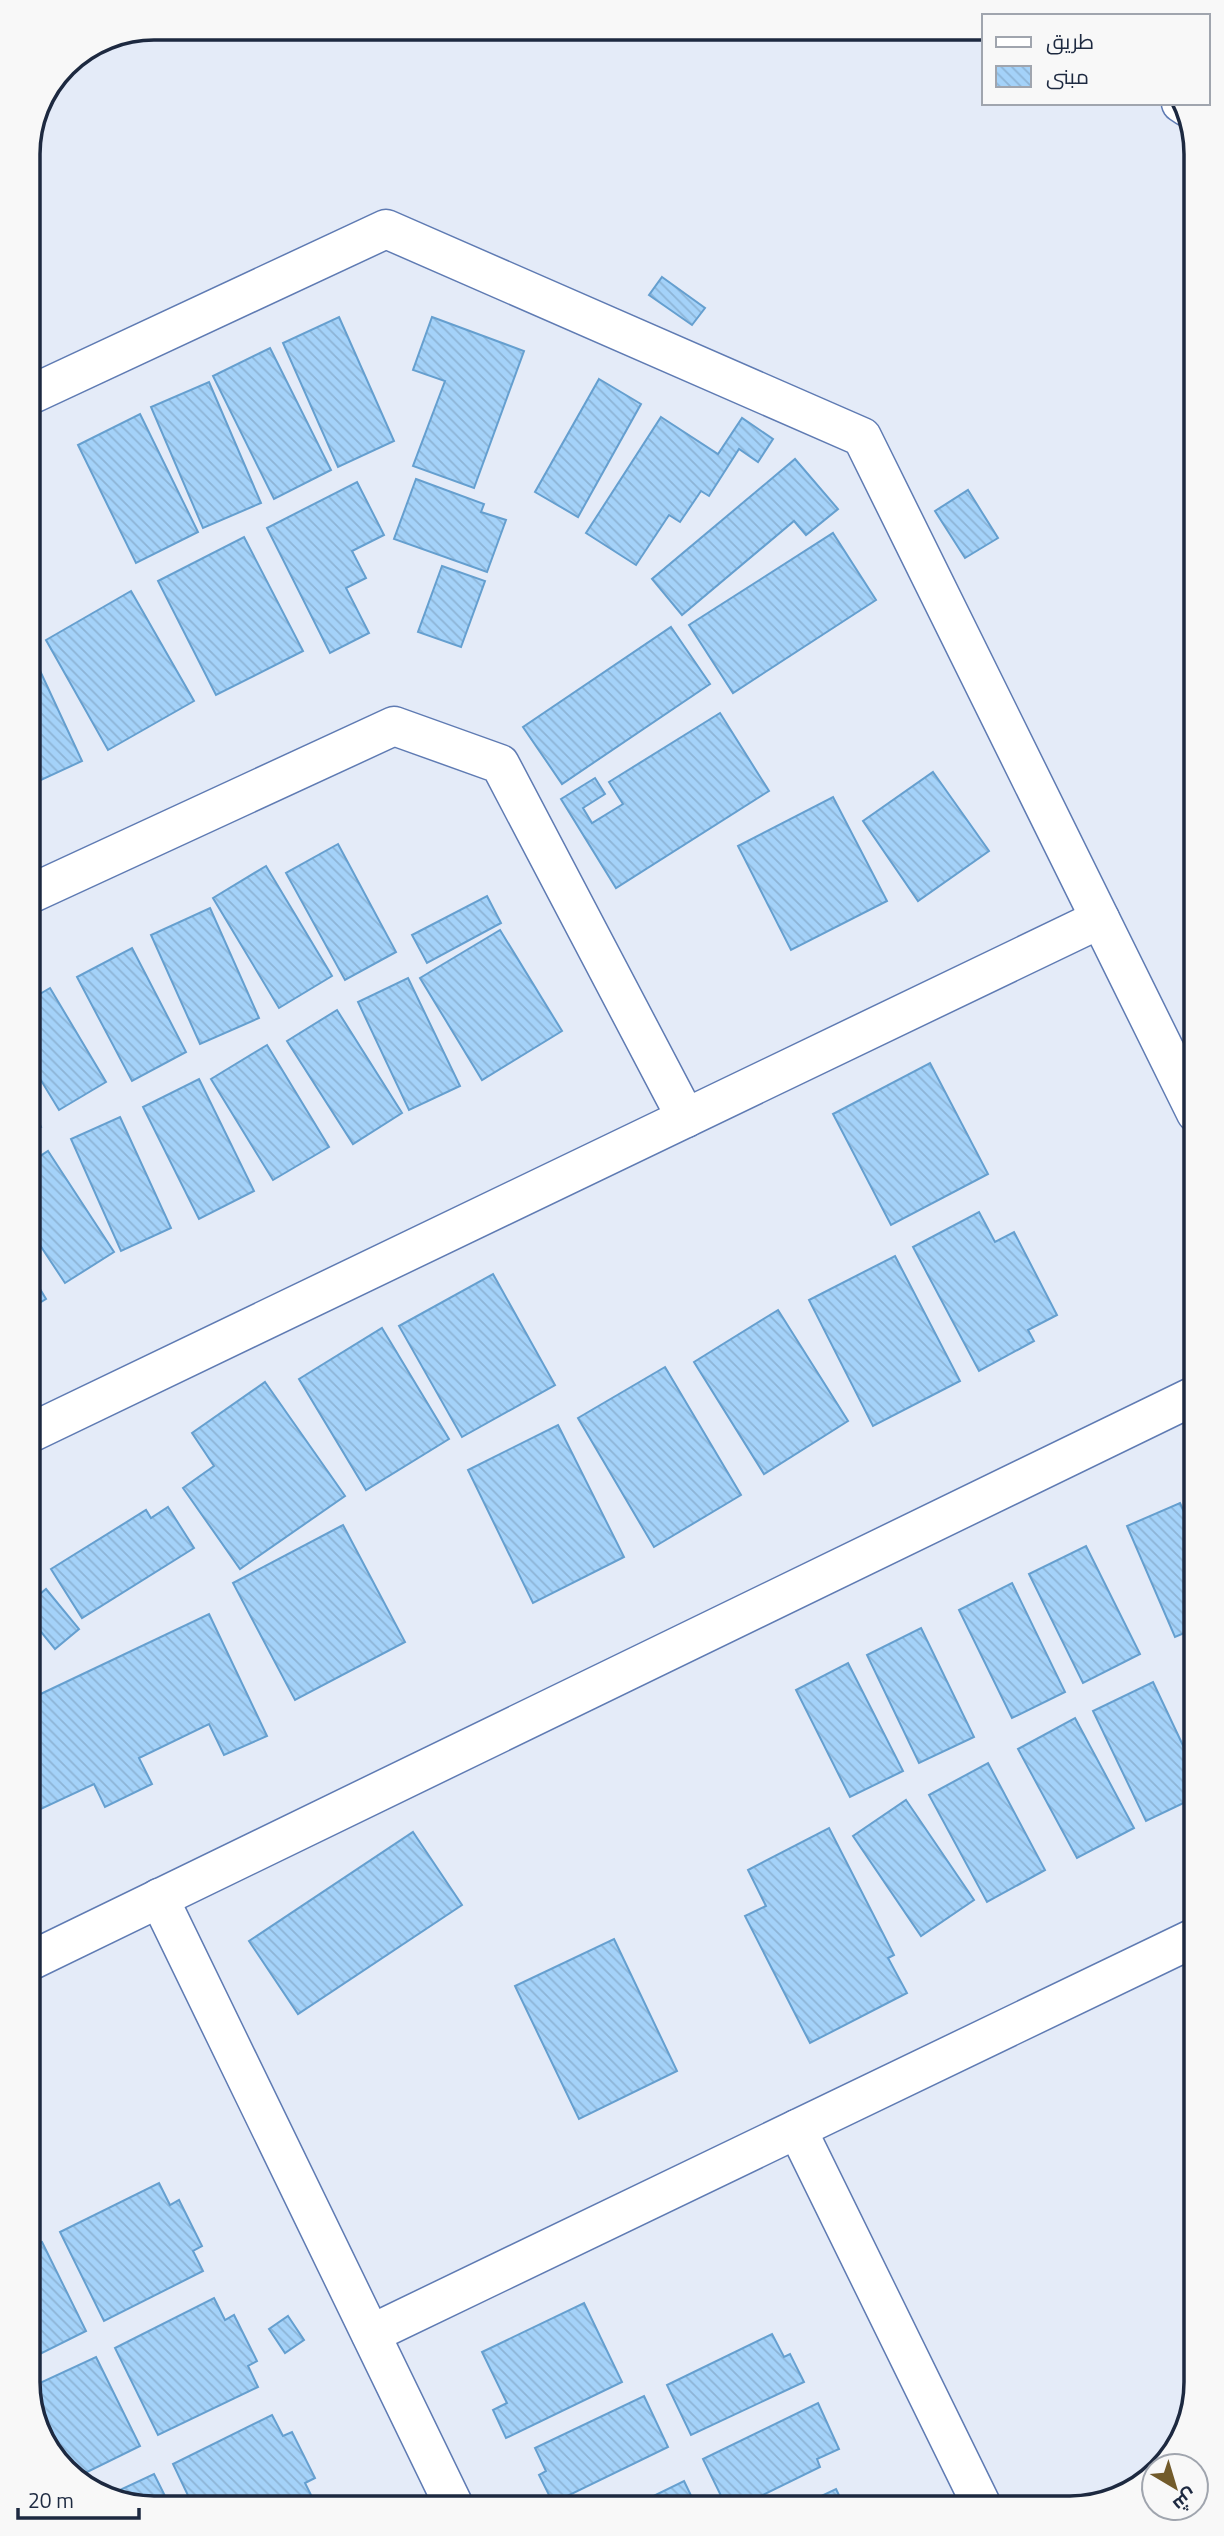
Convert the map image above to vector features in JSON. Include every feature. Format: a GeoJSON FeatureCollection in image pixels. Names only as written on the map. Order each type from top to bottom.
{"type":"FeatureCollection","features":[{"type":"Feature","properties":{"kind":"street"},"geometry":{"type":"LineString","coordinates":[[40,390],[386,229],[862,437],[1184,1089]]}},
{"type":"Feature","properties":{"kind":"street"},"geometry":{"type":"LineString","coordinates":[[40,889],[394,726],[500,764],[686,1118]]}},
{"type":"Feature","properties":{"kind":"street"},"geometry":{"type":"LineString","coordinates":[[40,1428],[1100,919]]}},
{"type":"Feature","properties":{"kind":"street"},"geometry":{"type":"LineString","coordinates":[[40,1956],[1184,1401]]}},
{"type":"Feature","properties":{"kind":"street"},"geometry":{"type":"LineString","coordinates":[[159,1898],[449,2496]]}},
{"type":"Feature","properties":{"kind":"street"},"geometry":{"type":"LineString","coordinates":[[371,2334],[1184,1943]]}},
{"type":"Feature","properties":{"kind":"street"},"geometry":{"type":"LineString","coordinates":[[797,2129],[977,2496]]}},
{"type":"Feature","properties":{"kind":"building"},"geometry":{"type":"Polygon","coordinates":[[[662,277],[705,308],[692,325],[649,295],[662,277]]]}},
{"type":"Feature","properties":{"kind":"building"},"geometry":{"type":"Polygon","coordinates":[[[339,317],[394,441],[338,467],[283,343],[339,317]]]}},
{"type":"Feature","properties":{"kind":"building"},"geometry":{"type":"Polygon","coordinates":[[[432,317],[524,351],[474,488],[413,466],[445,381],[413,370],[432,317]]]}},
{"type":"Feature","properties":{"kind":"building"},"geometry":{"type":"Polygon","coordinates":[[[270,348],[331,470],[274,499],[213,376],[270,348]]]}},
{"type":"Feature","properties":{"kind":"building"},"geometry":{"type":"Polygon","coordinates":[[[599,379],[641,404],[578,517],[535,492],[599,379]]]}},
{"type":"Feature","properties":{"kind":"building"},"geometry":{"type":"Polygon","coordinates":[[[209,382],[261,503],[203,528],[151,407],[209,382]]]}},
{"type":"Feature","properties":{"kind":"building"},"geometry":{"type":"Polygon","coordinates":[[[140,414],[198,532],[136,563],[78,445],[140,414]]]}},
{"type":"Feature","properties":{"kind":"building"},"geometry":{"type":"Polygon","coordinates":[[[661,417],[718,454],[742,418],[773,439],[758,462],[739,449],[709,496],[701,491],[680,522],[669,515],[636,565],[586,533],[661,417]]]}},
{"type":"Feature","properties":{"kind":"building"},"geometry":{"type":"Polygon","coordinates":[[[795,459],[838,509],[806,535],[794,521],[682,615],[652,579],[795,459]]]}},
{"type":"Feature","properties":{"kind":"building"},"geometry":{"type":"Polygon","coordinates":[[[416,479],[484,504],[481,512],[506,520],[487,572],[394,539],[416,479]]]}},
{"type":"Feature","properties":{"kind":"building"},"geometry":{"type":"Polygon","coordinates":[[[357,482],[384,535],[352,551],[366,578],[346,588],[369,633],[330,653],[267,528],[357,482]]]}},
{"type":"Feature","properties":{"kind":"building"},"geometry":{"type":"Polygon","coordinates":[[[968,490],[998,538],[965,558],[935,511],[968,490]]]}},
{"type":"Feature","properties":{"kind":"building"},"geometry":{"type":"Polygon","coordinates":[[[833,533],[876,600],[733,693],[689,625],[833,533]]]}},
{"type":"Feature","properties":{"kind":"building"},"geometry":{"type":"Polygon","coordinates":[[[244,537],[303,651],[216,695],[158,581],[244,537]]]}},
{"type":"Feature","properties":{"kind":"building"},"geometry":{"type":"Polygon","coordinates":[[[442,566],[485,581],[461,647],[418,632],[442,566]]]}},
{"type":"Feature","properties":{"kind":"building"},"geometry":{"type":"Polygon","coordinates":[[[131,591],[194,701],[108,750],[46,640],[131,591]]]}},
{"type":"Feature","properties":{"kind":"building"},"geometry":{"type":"Polygon","coordinates":[[[671,627],[710,684],[562,784],[523,727],[671,627]]]}},
{"type":"Feature","properties":{"kind":"building"},"geometry":{"type":"Polygon","coordinates":[[[40,671],[82,761],[40,780],[40,671]]]}},
{"type":"Feature","properties":{"kind":"building"},"geometry":{"type":"Polygon","coordinates":[[[720,713],[769,791],[616,888],[561,799],[595,778],[605,794],[583,808],[592,823],[623,804],[609,782],[720,713]]]}},
{"type":"Feature","properties":{"kind":"building"},"geometry":{"type":"Polygon","coordinates":[[[933,772],[989,851],[918,901],[863,821],[933,772]]]}},
{"type":"Feature","properties":{"kind":"building"},"geometry":{"type":"Polygon","coordinates":[[[833,797],[887,901],[791,950],[738,846],[833,797]]]}},
{"type":"Feature","properties":{"kind":"building"},"geometry":{"type":"Polygon","coordinates":[[[338,844],[396,952],[345,980],[286,873],[338,844]]]}},
{"type":"Feature","properties":{"kind":"building"},"geometry":{"type":"Polygon","coordinates":[[[266,866],[332,976],[279,1008],[213,898],[266,866]]]}},
{"type":"Feature","properties":{"kind":"building"},"geometry":{"type":"Polygon","coordinates":[[[487,896],[501,923],[427,963],[412,935],[487,896]]]}},
{"type":"Feature","properties":{"kind":"building"},"geometry":{"type":"Polygon","coordinates":[[[210,908],[259,1018],[200,1044],[151,935],[210,908]]]}},
{"type":"Feature","properties":{"kind":"building"},"geometry":{"type":"Polygon","coordinates":[[[500,930],[562,1031],[482,1080],[420,978],[500,930]]]}},
{"type":"Feature","properties":{"kind":"building"},"geometry":{"type":"Polygon","coordinates":[[[132,948],[186,1052],[132,1081],[77,977],[132,948]]]}},
{"type":"Feature","properties":{"kind":"building"},"geometry":{"type":"Polygon","coordinates":[[[408,978],[460,1086],[409,1110],[358,1002],[408,978]]]}},
{"type":"Feature","properties":{"kind":"building"},"geometry":{"type":"Polygon","coordinates":[[[50,988],[106,1082],[59,1110],[40,1079],[40,994],[50,988]]]}},
{"type":"Feature","properties":{"kind":"building"},"geometry":{"type":"Polygon","coordinates":[[[337,1010],[402,1113],[353,1144],[287,1041],[337,1010]]]}},
{"type":"Feature","properties":{"kind":"building"},"geometry":{"type":"Polygon","coordinates":[[[267,1045],[329,1147],[273,1180],[211,1079],[267,1045]]]}},
{"type":"Feature","properties":{"kind":"building"},"geometry":{"type":"Polygon","coordinates":[[[930,1063],[988,1174],[891,1225],[833,1114],[930,1063]]]}},
{"type":"Feature","properties":{"kind":"building"},"geometry":{"type":"Polygon","coordinates":[[[199,1079],[254,1191],[199,1219],[143,1107],[199,1079]]]}},
{"type":"Feature","properties":{"kind":"building"},"geometry":{"type":"Polygon","coordinates":[[[120,1117],[171,1228],[121,1251],[71,1139],[120,1117]]]}},
{"type":"Feature","properties":{"kind":"building"},"geometry":{"type":"Polygon","coordinates":[[[48,1151],[114,1252],[65,1283],[40,1245],[40,1156],[48,1151]]]}},
{"type":"Feature","properties":{"kind":"building"},"geometry":{"type":"Polygon","coordinates":[[[979,1212],[995,1242],[1014,1232],[1057,1315],[1028,1330],[1034,1341],[979,1371],[913,1247],[979,1212]]]}},
{"type":"Feature","properties":{"kind":"building"},"geometry":{"type":"Polygon","coordinates":[[[895,1256],[960,1381],[873,1426],[809,1300],[895,1256]]]}},
{"type":"Feature","properties":{"kind":"building"},"geometry":{"type":"Polygon","coordinates":[[[493,1274],[555,1385],[462,1437],[399,1326],[493,1274]]]}},
{"type":"Feature","properties":{"kind":"building"},"geometry":{"type":"Polygon","coordinates":[[[40,1289],[46,1299],[40,1303],[40,1289]]]}},
{"type":"Feature","properties":{"kind":"building"},"geometry":{"type":"Polygon","coordinates":[[[778,1310],[848,1421],[764,1474],[694,1362],[778,1310]]]}},
{"type":"Feature","properties":{"kind":"building"},"geometry":{"type":"Polygon","coordinates":[[[382,1328],[449,1439],[366,1490],[299,1379],[382,1328]]]}},
{"type":"Feature","properties":{"kind":"building"},"geometry":{"type":"Polygon","coordinates":[[[665,1367],[741,1495],[654,1547],[578,1418],[665,1367]]]}},
{"type":"Feature","properties":{"kind":"building"},"geometry":{"type":"Polygon","coordinates":[[[265,1382],[345,1496],[240,1569],[183,1488],[214,1466],[192,1433],[265,1382]]]}},
{"type":"Feature","properties":{"kind":"building"},"geometry":{"type":"Polygon","coordinates":[[[558,1425],[624,1557],[533,1603],[468,1470],[558,1425]]]}},
{"type":"Feature","properties":{"kind":"building"},"geometry":{"type":"Polygon","coordinates":[[[1180,1503],[1184,1512],[1184,1633],[1175,1637],[1127,1526],[1180,1503]]]}},
{"type":"Feature","properties":{"kind":"building"},"geometry":{"type":"Polygon","coordinates":[[[168,1507],[194,1548],[82,1618],[51,1569],[146,1510],[151,1518],[168,1507]]]}},
{"type":"Feature","properties":{"kind":"building"},"geometry":{"type":"Polygon","coordinates":[[[343,1525],[405,1642],[295,1700],[233,1583],[343,1525]]]}},
{"type":"Feature","properties":{"kind":"building"},"geometry":{"type":"Polygon","coordinates":[[[1086,1546],[1140,1654],[1083,1683],[1029,1574],[1086,1546]]]}},
{"type":"Feature","properties":{"kind":"building"},"geometry":{"type":"Polygon","coordinates":[[[1012,1583],[1065,1692],[1012,1718],[959,1610],[1012,1583]]]}},
{"type":"Feature","properties":{"kind":"building"},"geometry":{"type":"Polygon","coordinates":[[[46,1589],[79,1629],[55,1649],[40,1631],[40,1594],[46,1589]]]}},
{"type":"Feature","properties":{"kind":"building"},"geometry":{"type":"Polygon","coordinates":[[[209,1614],[267,1736],[224,1755],[209,1724],[139,1758],[152,1784],[105,1807],[94,1784],[40,1809],[40,1694],[209,1614]]]}},
{"type":"Feature","properties":{"kind":"building"},"geometry":{"type":"Polygon","coordinates":[[[921,1628],[974,1737],[919,1763],[867,1655],[921,1628]]]}},
{"type":"Feature","properties":{"kind":"building"},"geometry":{"type":"Polygon","coordinates":[[[848,1663],[903,1771],[850,1797],[796,1690],[848,1663]]]}},
{"type":"Feature","properties":{"kind":"building"},"geometry":{"type":"Polygon","coordinates":[[[1153,1682],[1184,1748],[1184,1803],[1146,1821],[1093,1711],[1153,1682]]]}},
{"type":"Feature","properties":{"kind":"building"},"geometry":{"type":"Polygon","coordinates":[[[1075,1718],[1134,1828],[1077,1858],[1018,1749],[1075,1718]]]}},
{"type":"Feature","properties":{"kind":"building"},"geometry":{"type":"Polygon","coordinates":[[[988,1763],[1045,1870],[987,1902],[929,1795],[988,1763]]]}},
{"type":"Feature","properties":{"kind":"building"},"geometry":{"type":"Polygon","coordinates":[[[906,1800],[974,1900],[921,1936],[853,1836],[906,1800]]]}},
{"type":"Feature","properties":{"kind":"building"},"geometry":{"type":"Polygon","coordinates":[[[829,1828],[894,1955],[888,1958],[907,1993],[810,2043],[745,1916],[766,1906],[748,1870],[829,1828]]]}},
{"type":"Feature","properties":{"kind":"building"},"geometry":{"type":"Polygon","coordinates":[[[413,1832],[462,1905],[298,2014],[249,1941],[413,1832]]]}},
{"type":"Feature","properties":{"kind":"building"},"geometry":{"type":"Polygon","coordinates":[[[614,1939],[677,2071],[579,2119],[515,1986],[614,1939]]]}},
{"type":"Feature","properties":{"kind":"building"},"geometry":{"type":"Polygon","coordinates":[[[159,2183],[170,2205],[179,2200],[202,2246],[193,2251],[203,2271],[104,2321],[60,2232],[159,2183]]]}},
{"type":"Feature","properties":{"kind":"building"},"geometry":{"type":"Polygon","coordinates":[[[42,2242],[86,2331],[40,2354],[42,2242]]]}},
{"type":"Feature","properties":{"kind":"building"},"geometry":{"type":"Polygon","coordinates":[[[214,2298],[225,2320],[234,2315],[257,2361],[248,2366],[258,2387],[158,2435],[115,2348],[214,2298]]]}},
{"type":"Feature","properties":{"kind":"building"},"geometry":{"type":"Polygon","coordinates":[[[584,2303],[622,2382],[506,2438],[493,2410],[507,2403],[482,2352],[584,2303]]]}},
{"type":"Feature","properties":{"kind":"building"},"geometry":{"type":"Polygon","coordinates":[[[288,2316],[304,2340],[285,2353],[269,2329],[288,2316]]]}},
{"type":"Feature","properties":{"kind":"building"},"geometry":{"type":"Polygon","coordinates":[[[772,2334],[784,2357],[790,2354],[804,2382],[691,2435],[667,2385],[772,2334]]]}},
{"type":"Feature","properties":{"kind":"building"},"geometry":{"type":"Polygon","coordinates":[[[96,2357],[140,2446],[86,2472],[69,2457],[56,2439],[42,2404],[40,2383],[96,2357]]]}},
{"type":"Feature","properties":{"kind":"building"},"geometry":{"type":"Polygon","coordinates":[[[644,2396],[668,2447],[567,2496],[550,2496],[539,2475],[546,2471],[535,2448],[644,2396]]]}},
{"type":"Feature","properties":{"kind":"building"},"geometry":{"type":"Polygon","coordinates":[[[818,2403],[839,2449],[817,2459],[820,2467],[761,2496],[721,2496],[703,2459],[818,2403]]]}},
{"type":"Feature","properties":{"kind":"building"},"geometry":{"type":"Polygon","coordinates":[[[272,2415],[283,2436],[292,2432],[315,2478],[305,2483],[312,2496],[188,2496],[173,2464],[272,2415]]]}},
{"type":"Feature","properties":{"kind":"building"},"geometry":{"type":"Polygon","coordinates":[[[154,2474],[165,2496],[147,2496],[119,2490],[154,2474]]]}},
{"type":"Feature","properties":{"kind":"building"},"geometry":{"type":"Polygon","coordinates":[[[684,2481],[691,2496],[653,2496],[684,2481]]]}},
{"type":"Feature","properties":{"kind":"building"},"geometry":{"type":"Polygon","coordinates":[[[836,2489],[839,2496],[821,2496],[836,2489]]]}}]}
